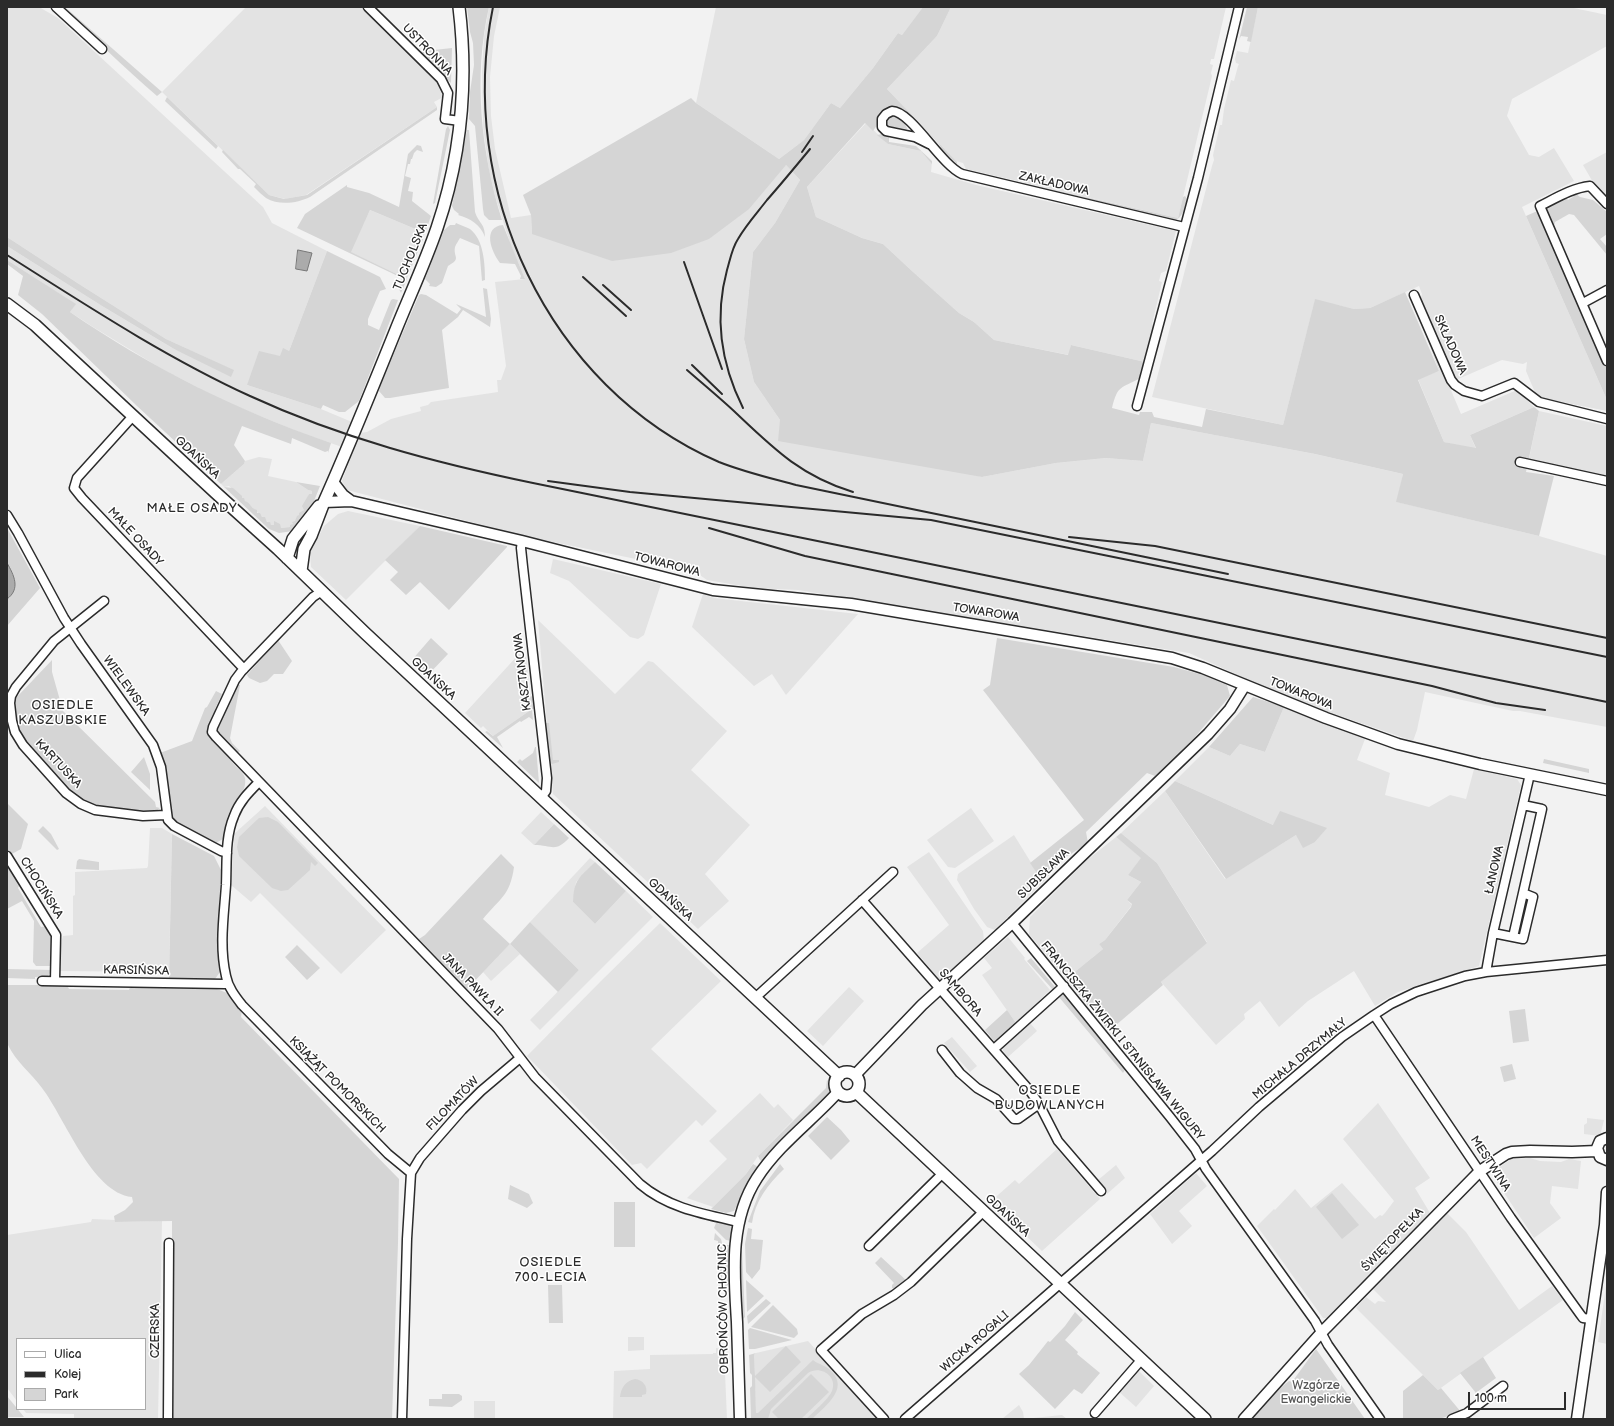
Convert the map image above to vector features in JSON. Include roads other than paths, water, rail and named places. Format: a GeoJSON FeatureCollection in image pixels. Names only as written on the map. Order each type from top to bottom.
{"type":"FeatureCollection","features":[{"type":"Feature","properties":{"kind":"main road","name":"TUCHOLSKA"},"geometry":{"type":"LineString","coordinates":[[301,571],[304,549],[311,536],[437,228],[451,178],[460,121],[463,64],[459,7]]}},
{"type":"Feature","properties":{"kind":"main road","name":"GDAŃSKA"},"geometry":{"type":"LineString","coordinates":[[8,306],[35,325],[272,544],[839,1076]]}},
{"type":"Feature","properties":{"kind":"main road","name":"TUCHOLSKA"},"geometry":{"type":"LineString","coordinates":[[287,558],[293,539],[317,508],[324,502]]}},
{"type":"Feature","properties":{"kind":"main road"},"geometry":{"type":"LineString","coordinates":[[272,544],[293,539]]}},
{"type":"Feature","properties":{"kind":"main road"},"geometry":{"type":"LineString","coordinates":[[287,558],[304,549]]}},
{"type":"Feature","properties":{"kind":"main road"},"geometry":{"type":"LineString","coordinates":[[846,1072],[855,1075],[859,1083],[856,1092],[847,1096],[838,1092],[835,1084],[839,1076],[846,1072]]}},
{"type":"Feature","properties":{"kind":"main road","name":"GDAŃSKA"},"geometry":{"type":"LineString","coordinates":[[856,1092],[1205,1419]]}},
{"type":"Feature","properties":{"kind":"street"},"geometry":{"type":"LineString","coordinates":[[56,7],[102,49]]}},
{"type":"Feature","properties":{"kind":"street","name":"USTRONNA"},"geometry":{"type":"LineString","coordinates":[[368,7],[442,81],[448,93],[445,119],[460,121]]}},
{"type":"Feature","properties":{"kind":"street"},"geometry":{"type":"LineString","coordinates":[[1137,406],[1184,227],[1239,7]]}},
{"type":"Feature","properties":{"kind":"street","name":"ZAKŁADOWA"},"geometry":{"type":"LineString","coordinates":[[929,144],[915,136],[886,131],[882,126],[882,119],[888,112],[898,112],[953,168],[964,175],[1184,227]]}},
{"type":"Feature","properties":{"kind":"street"},"geometry":{"type":"LineString","coordinates":[[1607,204],[1590,186],[1576,188],[1540,206],[1605,350],[1607,361]]}},
{"type":"Feature","properties":{"kind":"street"},"geometry":{"type":"LineString","coordinates":[[1583,303],[1607,290]]}},
{"type":"Feature","properties":{"kind":"street","name":"SKŁADOWA"},"geometry":{"type":"LineString","coordinates":[[1414,294],[1451,380],[1464,391],[1482,396],[1514,383],[1539,402],[1607,420]]}},
{"type":"Feature","properties":{"kind":"street","name":"MAŁE OSADY"},"geometry":{"type":"LineString","coordinates":[[133,416],[77,478],[74,488],[243,670]]}},
{"type":"Feature","properties":{"kind":"street"},"geometry":{"type":"LineString","coordinates":[[1520,462],[1607,481]]}},
{"type":"Feature","properties":{"kind":"street"},"geometry":{"type":"LineString","coordinates":[[333,482],[343,495],[351,501]]}},
{"type":"Feature","properties":{"kind":"street","name":"TOWAROWA"},"geometry":{"type":"LineString","coordinates":[[324,502],[351,501],[522,541],[713,590],[851,604],[1172,658],[1203,668],[1326,718],[1398,744],[1454,758],[1607,790]]}},
{"type":"Feature","properties":{"kind":"street","name":"WIELEWSKA"},"geometry":{"type":"LineString","coordinates":[[7,515],[71,628],[153,745],[161,767],[166,815]]}},
{"type":"Feature","properties":{"kind":"street","name":"KASZTANOWA"},"geometry":{"type":"LineString","coordinates":[[522,541],[522,567],[547,778],[546,791],[541,798]]}},
{"type":"Feature","properties":{"kind":"street"},"geometry":{"type":"LineString","coordinates":[[243,670],[309,601],[322,591]]}},
{"type":"Feature","properties":{"kind":"street","name":"KARTUSKA"},"geometry":{"type":"LineString","coordinates":[[104,601],[54,641],[16,687],[11,696],[9,717],[15,732],[23,745],[66,793],[81,804],[95,810],[123,814],[143,816],[166,815]]}},
{"type":"Feature","properties":{"kind":"street","name":"JANA PAWŁA II"},"geometry":{"type":"LineString","coordinates":[[243,670],[235,680],[213,727],[212,732],[216,737],[498,1029],[543,1085],[648,1191],[657,1198],[681,1208],[739,1222]]}},
{"type":"Feature","properties":{"kind":"street","name":"SUBISŁAWA"},"geometry":{"type":"LineString","coordinates":[[855,1075],[904,1022],[1012,923],[1208,734],[1230,709],[1245,685]]}},
{"type":"Feature","properties":{"kind":"street","name":"ŁANOWA"},"geometry":{"type":"LineString","coordinates":[[1486,972],[1493,933],[1530,774]]}},
{"type":"Feature","properties":{"kind":"street","name":"KSIĄŻĄT POMORSKICH"},"geometry":{"type":"LineString","coordinates":[[259,782],[241,802],[234,814],[228,835],[222,948],[225,975],[228,983],[242,1005],[388,1154],[404,1169],[411,1173]]}},
{"type":"Feature","properties":{"kind":"street"},"geometry":{"type":"LineString","coordinates":[[1493,933],[1523,939],[1533,897],[1523,894],[1542,809],[1523,805]]}},
{"type":"Feature","properties":{"kind":"street"},"geometry":{"type":"LineString","coordinates":[[166,815],[168,820],[174,826],[216,849],[227,852]]}},
{"type":"Feature","properties":{"kind":"street","name":"CHOCIŃSKA"},"geometry":{"type":"LineString","coordinates":[[7,856],[56,935],[55,981]]}},
{"type":"Feature","properties":{"kind":"street"},"geometry":{"type":"LineString","coordinates":[[755,998],[893,872]]}},
{"type":"Feature","properties":{"kind":"street","name":"SAMBORA"},"geometry":{"type":"LineString","coordinates":[[862,900],[1030,1091],[1039,1104],[1058,1141],[1101,1191]]}},
{"type":"Feature","properties":{"kind":"street","name":"FRANCISZKA ŻWIRKI I STANISŁAWA WIGURY"},"geometry":{"type":"LineString","coordinates":[[1012,923],[1170,1117],[1195,1150],[1380,1419]]}},
{"type":"Feature","properties":{"kind":"street","name":"MICHAŁA DRZYMAŁY"},"geometry":{"type":"LineString","coordinates":[[1060,1283],[1201,1160],[1259,1107],[1336,1042],[1391,1004],[1416,992],[1465,976],[1486,972],[1607,960]]}},
{"type":"Feature","properties":{"kind":"street","name":"KARSIŃSKA"},"geometry":{"type":"LineString","coordinates":[[42,981],[228,983]]}},
{"type":"Feature","properties":{"kind":"street"},"geometry":{"type":"LineString","coordinates":[[994,1049],[1064,986]]}},
{"type":"Feature","properties":{"kind":"street","name":"MESTWINA"},"geometry":{"type":"LineString","coordinates":[[1374,1015],[1550,1274],[1583,1318],[1591,1319]]}},
{"type":"Feature","properties":{"kind":"street"},"geometry":{"type":"LineString","coordinates":[[942,1050],[960,1073],[977,1088],[996,1098],[1014,1119],[1018,1119],[1039,1104]]}},
{"type":"Feature","properties":{"kind":"street","name":"FILOMATÓW"},"geometry":{"type":"LineString","coordinates":[[411,1173],[420,1158],[462,1110],[481,1091],[520,1058]]}},
{"type":"Feature","properties":{"kind":"street","name":"OBROŃCÓW CHOJNIC"},"geometry":{"type":"LineString","coordinates":[[740,1419],[734,1268],[739,1222],[749,1192],[764,1168],[838,1092]]}},
{"type":"Feature","properties":{"kind":"street"},"geometry":{"type":"LineString","coordinates":[[1607,1138],[1599,1143],[1597,1151],[1600,1157],[1607,1160]]}},
{"type":"Feature","properties":{"kind":"street","name":"ŚWIĘTOPEŁKA"},"geometry":{"type":"LineString","coordinates":[[1244,1419],[1321,1333],[1480,1171],[1506,1154],[1512,1152],[1597,1151]]}},
{"type":"Feature","properties":{"kind":"street"},"geometry":{"type":"LineString","coordinates":[[402,1419],[407,1240],[411,1173]]}},
{"type":"Feature","properties":{"kind":"street"},"geometry":{"type":"LineString","coordinates":[[869,1246],[943,1174]]}},
{"type":"Feature","properties":{"kind":"street"},"geometry":{"type":"LineString","coordinates":[[1577,1419],[1591,1319],[1604,1249],[1607,1192]]}},
{"type":"Feature","properties":{"kind":"street"},"geometry":{"type":"LineString","coordinates":[[884,1419],[821,1350],[862,1314],[894,1295],[911,1282],[983,1212]]}},
{"type":"Feature","properties":{"kind":"street","name":"CZERSKA"},"geometry":{"type":"LineString","coordinates":[[168,1419],[169,1244]]}},
{"type":"Feature","properties":{"kind":"street","name":"WICKA ROGALI"},"geometry":{"type":"LineString","coordinates":[[905,1419],[1060,1283]]}},
{"type":"Feature","properties":{"kind":"street"},"geometry":{"type":"LineString","coordinates":[[1095,1413],[1142,1359]]}},
{"type":"Feature","properties":{"kind":"street"},"geometry":{"type":"LineString","coordinates":[[1452,1419],[1468,1413],[1503,1386]]}},
{"type":"Feature","properties":{"kind":"railway"},"geometry":{"type":"LineString","coordinates":[[493,7],[485,75],[489,144],[503,211],[528,274],[562,333],[606,385],[658,428],[728,466],[796,485],[1228,574]]}},
{"type":"Feature","properties":{"kind":"railway"},"geometry":{"type":"LineString","coordinates":[[802,152],[813,136]]}},
{"type":"Feature","properties":{"kind":"railway"},"geometry":{"type":"LineString","coordinates":[[743,408],[729,375],[722,340],[721,306],[723,288],[731,254],[744,229],[810,149]]}},
{"type":"Feature","properties":{"kind":"railway"},"geometry":{"type":"LineString","coordinates":[[7,255],[126,330],[218,381],[284,411],[354,437],[389,448],[461,467],[533,483],[1607,702]]}},
{"type":"Feature","properties":{"kind":"railway"},"geometry":{"type":"LineString","coordinates":[[684,262],[722,369]]}},
{"type":"Feature","properties":{"kind":"railway"},"geometry":{"type":"LineString","coordinates":[[583,277],[626,316]]}},
{"type":"Feature","properties":{"kind":"railway"},"geometry":{"type":"LineString","coordinates":[[603,285],[631,310]]}},
{"type":"Feature","properties":{"kind":"railway"},"geometry":{"type":"LineString","coordinates":[[692,365],[722,394]]}},
{"type":"Feature","properties":{"kind":"railway"},"geometry":{"type":"LineString","coordinates":[[687,370],[789,460],[818,478],[853,492]]}},
{"type":"Feature","properties":{"kind":"railway"},"geometry":{"type":"LineString","coordinates":[[548,481],[630,492],[931,520],[1607,657]]}},
{"type":"Feature","properties":{"kind":"railway"},"geometry":{"type":"LineString","coordinates":[[709,528],[805,556],[1432,686],[1496,703],[1545,710]]}},
{"type":"Feature","properties":{"kind":"railway"},"geometry":{"type":"LineString","coordinates":[[1069,537],[1155,546],[1607,638]]}},
{"type":"Feature","properties":{"kind":"district","name":"MAŁE OSADY"},"geometry":{"type":"Point","coordinates":[192,509]}},
{"type":"Feature","properties":{"kind":"district","name":"OSIEDLE KASZUBSKIE"},"geometry":{"type":"Point","coordinates":[63,714]}},
{"type":"Feature","properties":{"kind":"district","name":"OSIEDLE BUDOWLANYCH"},"geometry":{"type":"Point","coordinates":[1050,1098]}},
{"type":"Feature","properties":{"kind":"district","name":"OSIEDLE 700-LECIA"},"geometry":{"type":"Point","coordinates":[551,1270]}},
{"type":"Feature","properties":{"kind":"park label","name":"Wzgórze Ewangelickie"},"geometry":{"type":"Point","coordinates":[1316,1393]}}]}
